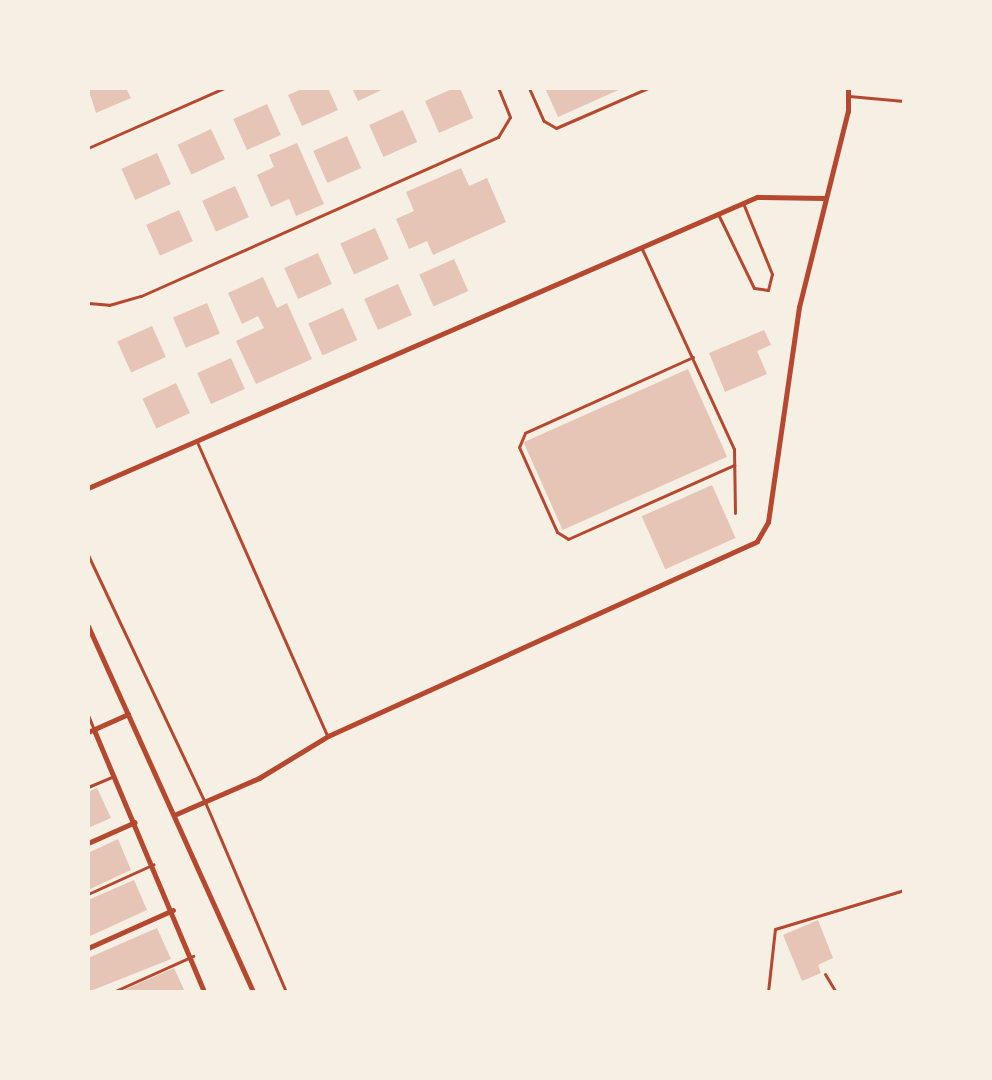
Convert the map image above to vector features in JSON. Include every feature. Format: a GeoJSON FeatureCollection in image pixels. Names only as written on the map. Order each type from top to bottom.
{"type":"FeatureCollection","features":[{"type":"Feature","properties":{"kind":"street"},"geometry":{"type":"LineString","coordinates":[[174,815],[259,778],[328,736],[757,541],[768,522],[799,307],[849,96],[848,88]]}},
{"type":"Feature","properties":{"kind":"street"},"geometry":{"type":"LineString","coordinates":[[88,488],[743,203],[775,193],[824,198]]}},
{"type":"Feature","properties":{"kind":"street"},"geometry":{"type":"LineString","coordinates":[[88,626],[253,992]]}},
{"type":"Feature","properties":{"kind":"street"},"geometry":{"type":"LineString","coordinates":[[128,714],[91,731],[115,775],[154,864],[193,956],[204,992]]}},
{"type":"Feature","properties":{"kind":"street"},"geometry":{"type":"LineString","coordinates":[[88,843],[135,822]]}},
{"type":"Feature","properties":{"kind":"street"},"geometry":{"type":"LineString","coordinates":[[88,948],[173,910]]}},
{"type":"Feature","properties":{"kind":"street"},"geometry":{"type":"LineString","coordinates":[[245,992],[248,982]]}},
{"type":"Feature","properties":{"kind":"lane"},"geometry":{"type":"LineString","coordinates":[[88,148],[224,88]]}},
{"type":"Feature","properties":{"kind":"lane"},"geometry":{"type":"LineString","coordinates":[[88,303],[109,305],[141,296],[498,137],[510,123],[498,88]]}},
{"type":"Feature","properties":{"kind":"lane"},"geometry":{"type":"LineString","coordinates":[[529,88],[544,121],[556,128],[648,88]]}},
{"type":"Feature","properties":{"kind":"lane"},"geometry":{"type":"LineString","coordinates":[[849,96],[904,101]]}},
{"type":"Feature","properties":{"kind":"lane"},"geometry":{"type":"LineString","coordinates":[[88,191],[88,284]]}},
{"type":"Feature","properties":{"kind":"lane"},"geometry":{"type":"LineString","coordinates":[[718,214],[754,288],[768,290],[772,274],[743,203]]}},
{"type":"Feature","properties":{"kind":"lane"},"geometry":{"type":"LineString","coordinates":[[642,248],[734,449],[735,513]]}},
{"type":"Feature","properties":{"kind":"lane"},"geometry":{"type":"LineString","coordinates":[[693,357],[525,433],[519,447],[557,532],[568,539],[734,465]]}},
{"type":"Feature","properties":{"kind":"lane"},"geometry":{"type":"LineString","coordinates":[[197,442],[328,736]]}},
{"type":"Feature","properties":{"kind":"lane"},"geometry":{"type":"LineString","coordinates":[[88,555],[205,802],[286,992]]}},
{"type":"Feature","properties":{"kind":"lane"},"geometry":{"type":"LineString","coordinates":[[88,715],[91,731]]}},
{"type":"Feature","properties":{"kind":"lane"},"geometry":{"type":"LineString","coordinates":[[88,787],[115,775]]}},
{"type":"Feature","properties":{"kind":"lane"},"geometry":{"type":"LineString","coordinates":[[88,894],[154,864]]}},
{"type":"Feature","properties":{"kind":"lane"},"geometry":{"type":"LineString","coordinates":[[768,992],[775,929],[904,890]]}},
{"type":"Feature","properties":{"kind":"lane"},"geometry":{"type":"LineString","coordinates":[[113,992],[193,956]]}},
{"type":"Feature","properties":{"kind":"lane"},"geometry":{"type":"LineString","coordinates":[[825,974],[836,992]]}},
{"type":"Feature","properties":{"kind":"building"},"geometry":{"type":"Polygon","coordinates":[[[88,88],[126,88],[131,98],[96,113],[88,88]]]}},
{"type":"Feature","properties":{"kind":"building"},"geometry":{"type":"Polygon","coordinates":[[[304,88],[328,88],[338,110],[302,126],[288,95],[304,88]]]}},
{"type":"Feature","properties":{"kind":"building"},"geometry":{"type":"Polygon","coordinates":[[[352,88],[386,88],[358,101],[352,88]]]}},
{"type":"Feature","properties":{"kind":"building"},"geometry":{"type":"Polygon","coordinates":[[[460,88],[473,118],[439,133],[425,101],[460,88]]]}},
{"type":"Feature","properties":{"kind":"building"},"geometry":{"type":"Polygon","coordinates":[[[545,88],[623,88],[558,117],[545,88]]]}},
{"type":"Feature","properties":{"kind":"building"},"geometry":{"type":"Polygon","coordinates":[[[267,104],[281,135],[247,150],[233,119],[267,104]]]}},
{"type":"Feature","properties":{"kind":"building"},"geometry":{"type":"Polygon","coordinates":[[[403,110],[417,142],[383,157],[369,125],[403,110]]]}},
{"type":"Feature","properties":{"kind":"building"},"geometry":{"type":"Polygon","coordinates":[[[211,129],[225,159],[191,175],[177,145],[211,129]]]}},
{"type":"Feature","properties":{"kind":"building"},"geometry":{"type":"Polygon","coordinates":[[[347,136],[361,168],[327,183],[313,151],[347,136]]]}},
{"type":"Feature","properties":{"kind":"building"},"geometry":{"type":"Polygon","coordinates":[[[297,143],[324,204],[296,216],[289,199],[271,207],[257,175],[274,167],[269,155],[297,143]]]}},
{"type":"Feature","properties":{"kind":"building"},"geometry":{"type":"Polygon","coordinates":[[[157,153],[171,184],[135,200],[121,169],[157,153]]]}},
{"type":"Feature","properties":{"kind":"building"},"geometry":{"type":"Polygon","coordinates":[[[461,168],[469,186],[487,178],[506,222],[433,255],[427,241],[409,249],[396,219],[414,211],[406,192],[461,168]]]}},
{"type":"Feature","properties":{"kind":"building"},"geometry":{"type":"Polygon","coordinates":[[[235,186],[249,217],[216,232],[202,201],[235,186]]]}},
{"type":"Feature","properties":{"kind":"building"},"geometry":{"type":"Polygon","coordinates":[[[179,210],[193,241],[160,256],[146,225],[179,210]]]}},
{"type":"Feature","properties":{"kind":"building"},"geometry":{"type":"Polygon","coordinates":[[[375,228],[389,259],[354,275],[340,243],[375,228]]]}},
{"type":"Feature","properties":{"kind":"building"},"geometry":{"type":"Polygon","coordinates":[[[318,253],[332,284],[298,299],[284,268],[318,253]]]}},
{"type":"Feature","properties":{"kind":"building"},"geometry":{"type":"Polygon","coordinates":[[[454,259],[468,291],[434,306],[419,274],[454,259]]]}},
{"type":"Feature","properties":{"kind":"building"},"geometry":{"type":"Polygon","coordinates":[[[263,277],[277,308],[287,303],[312,359],[256,384],[236,341],[264,328],[258,316],[242,324],[228,293],[263,277]]]}},
{"type":"Feature","properties":{"kind":"building"},"geometry":{"type":"Polygon","coordinates":[[[398,284],[412,315],[378,330],[364,299],[398,284]]]}},
{"type":"Feature","properties":{"kind":"building"},"geometry":{"type":"Polygon","coordinates":[[[207,303],[220,333],[186,348],[173,317],[207,303]]]}},
{"type":"Feature","properties":{"kind":"building"},"geometry":{"type":"Polygon","coordinates":[[[343,308],[357,340],[323,355],[308,323],[343,308]]]}},
{"type":"Feature","properties":{"kind":"building"},"geometry":{"type":"Polygon","coordinates":[[[152,326],[166,357],[131,373],[117,341],[152,326]]]}},
{"type":"Feature","properties":{"kind":"building"},"geometry":{"type":"Polygon","coordinates":[[[764,330],[771,345],[757,351],[767,374],[725,392],[709,353],[764,330]]]}},
{"type":"Feature","properties":{"kind":"building"},"geometry":{"type":"Polygon","coordinates":[[[231,358],[245,389],[211,404],[197,373],[231,358]]]}},
{"type":"Feature","properties":{"kind":"building"},"geometry":{"type":"Polygon","coordinates":[[[688,369],[727,457],[563,530],[524,442],[688,369]]]}},
{"type":"Feature","properties":{"kind":"building"},"geometry":{"type":"Polygon","coordinates":[[[176,383],[190,413],[156,429],[142,399],[176,383]]]}},
{"type":"Feature","properties":{"kind":"building"},"geometry":{"type":"Polygon","coordinates":[[[712,485],[736,538],[665,569],[642,516],[712,485]]]}},
{"type":"Feature","properties":{"kind":"building"},"geometry":{"type":"Polygon","coordinates":[[[97,788],[111,818],[88,828],[88,792],[97,788]]]}},
{"type":"Feature","properties":{"kind":"building"},"geometry":{"type":"Polygon","coordinates":[[[118,839],[131,870],[88,890],[88,853],[118,839]]]}},
{"type":"Feature","properties":{"kind":"building"},"geometry":{"type":"Polygon","coordinates":[[[134,880],[147,910],[88,937],[88,900],[134,880]]]}},
{"type":"Feature","properties":{"kind":"building"},"geometry":{"type":"Polygon","coordinates":[[[818,920],[833,958],[818,965],[821,973],[802,981],[783,935],[818,920]]]}},
{"type":"Feature","properties":{"kind":"building"},"geometry":{"type":"Polygon","coordinates":[[[157,928],[171,959],[88,992],[88,958],[157,928]]]}},
{"type":"Feature","properties":{"kind":"building"},"geometry":{"type":"Polygon","coordinates":[[[174,968],[185,992],[119,992],[174,968]]]}}]}
